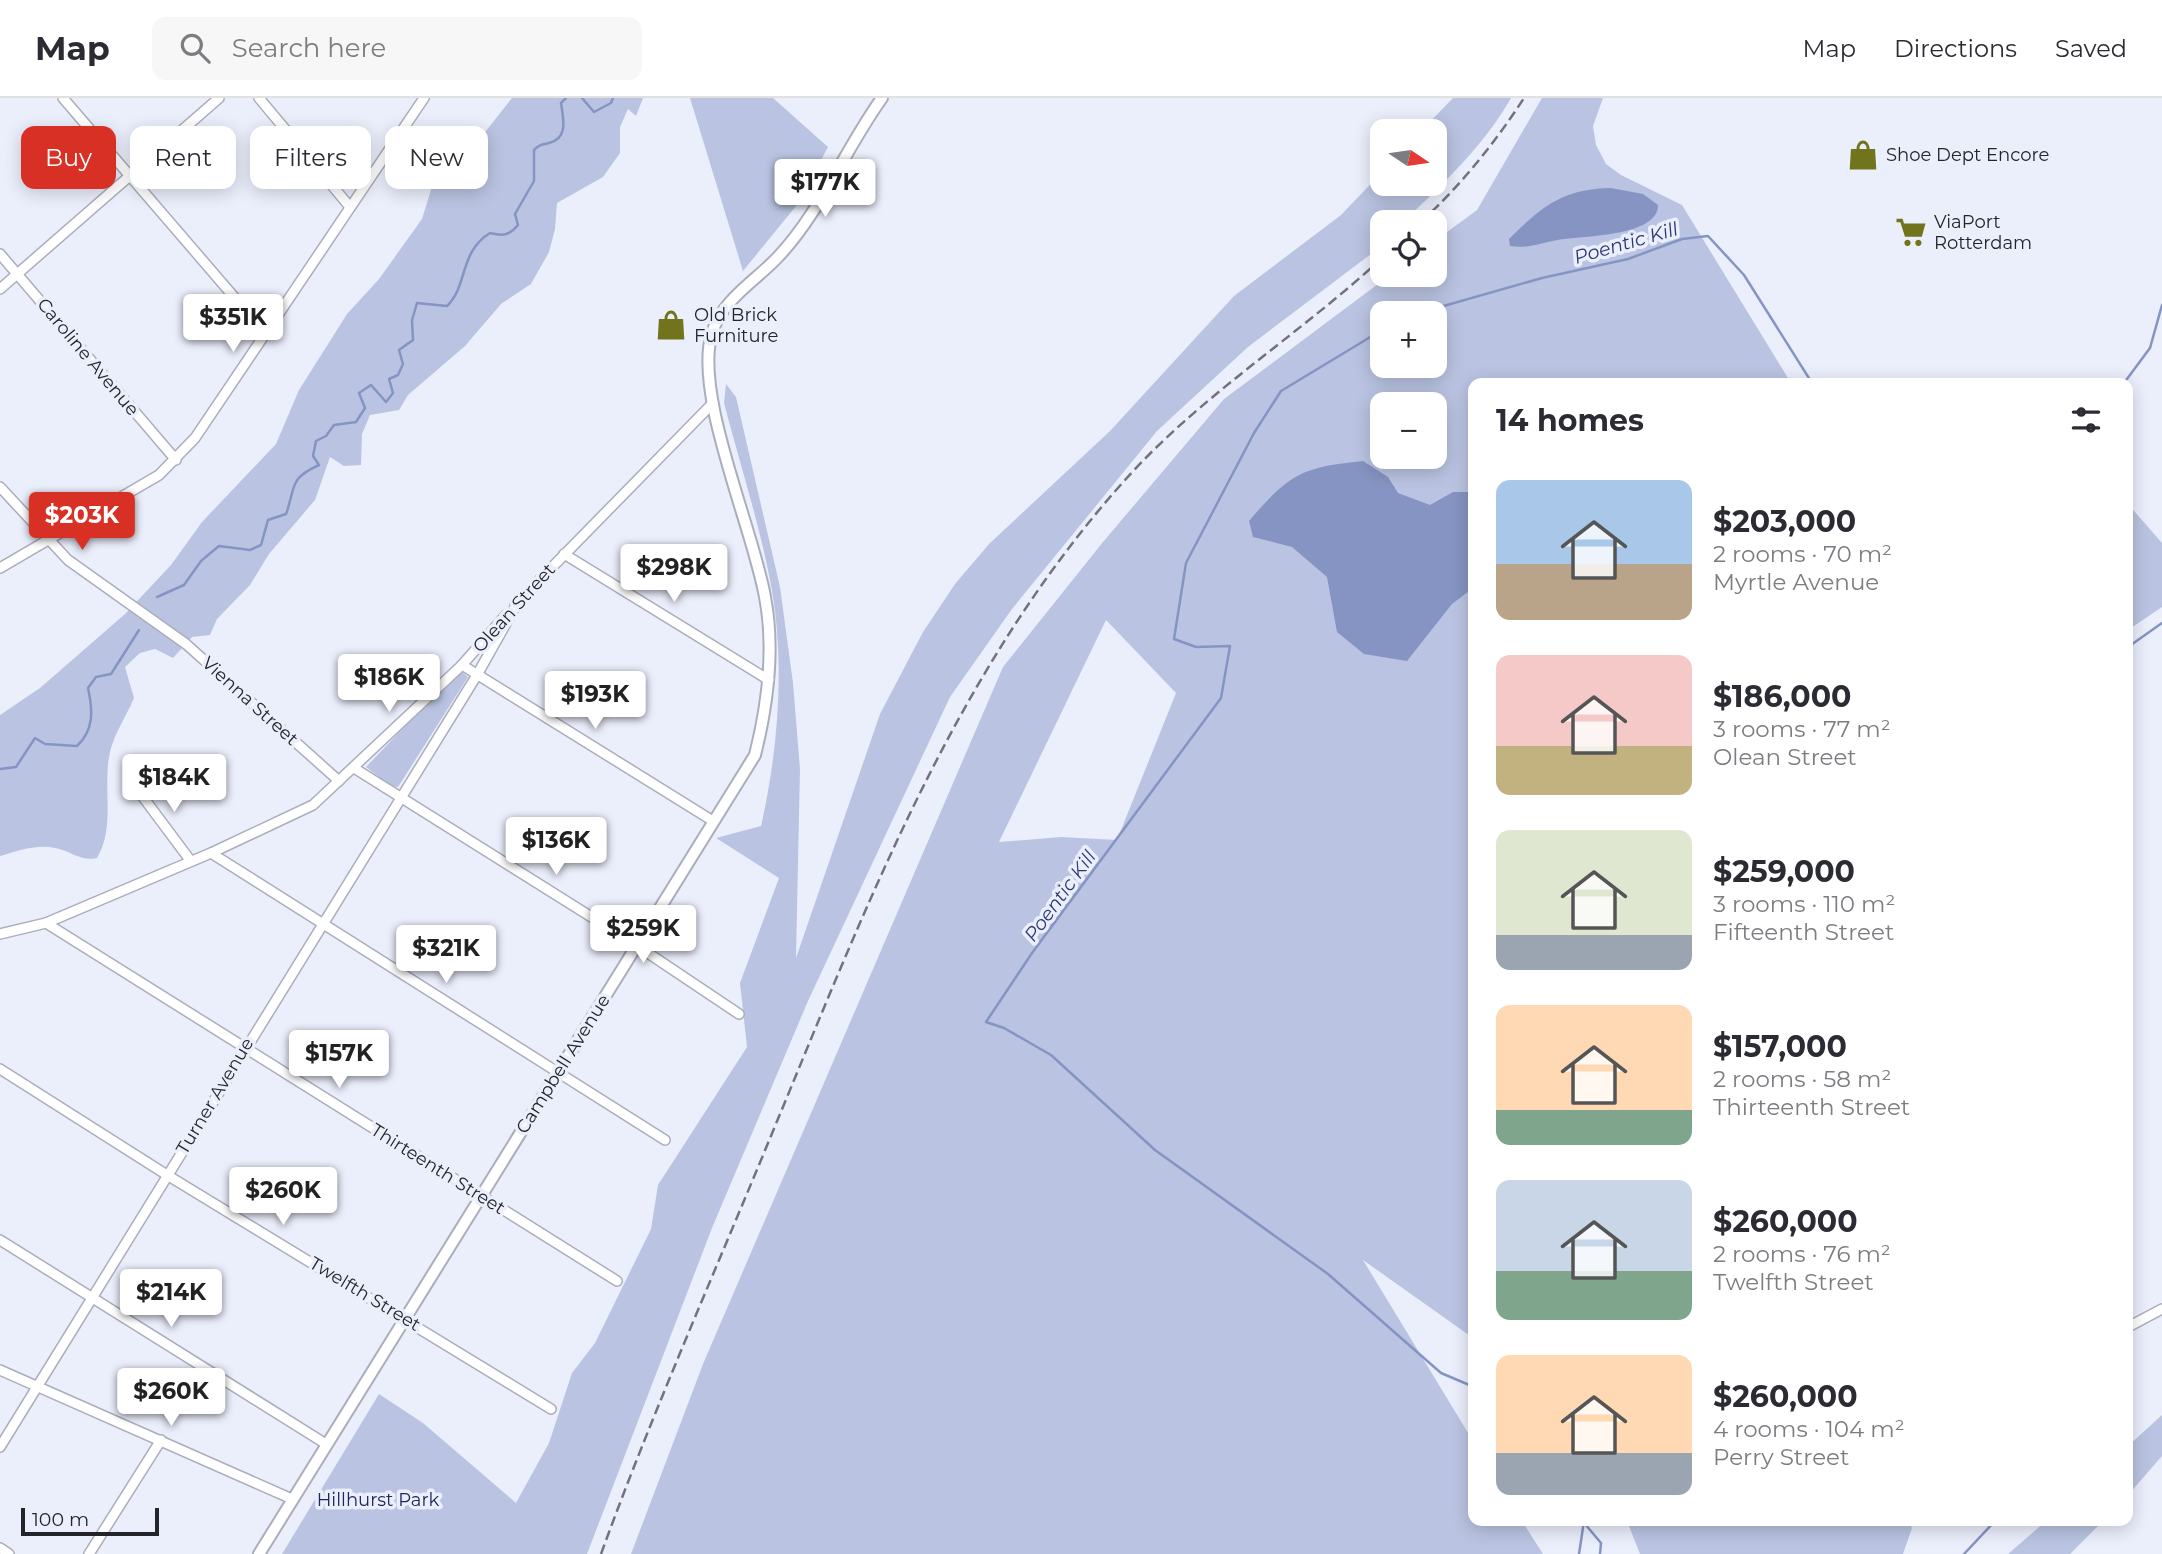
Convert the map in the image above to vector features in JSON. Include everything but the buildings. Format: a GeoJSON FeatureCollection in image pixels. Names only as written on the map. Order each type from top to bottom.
{"type":"FeatureCollection","features":[{"type":"Feature","properties":{"kind":"street"},"geometry":{"type":"LineString","coordinates":[[63,98],[265,333]]}},
{"type":"Feature","properties":{"kind":"street"},"geometry":{"type":"LineString","coordinates":[[0,289],[219,98]]}},
{"type":"Feature","properties":{"kind":"street"},"geometry":{"type":"LineString","coordinates":[[259,98],[350,207]]}},
{"type":"Feature","properties":{"kind":"street"},"geometry":{"type":"LineString","coordinates":[[0,568],[159,475],[176,460],[195,438],[424,98]]}},
{"type":"Feature","properties":{"kind":"street","name":"Campbell Avenue"},"geometry":{"type":"LineString","coordinates":[[259,1554],[755,755],[765,715],[769,680],[765,597],[713,403],[707,367],[709,343],[727,303],[779,256],[804,222],[882,98]]}},
{"type":"Feature","properties":{"kind":"street","name":"Caroline Avenue"},"geometry":{"type":"LineString","coordinates":[[0,254],[176,460]]}},
{"type":"Feature","properties":{"kind":"street","name":"Olean Street"},"geometry":{"type":"LineString","coordinates":[[0,934],[46,923],[211,853],[313,804],[462,665],[517,602],[713,403]]}},
{"type":"Feature","properties":{"kind":"street","name":"Vienna Street"},"geometry":{"type":"LineString","coordinates":[[0,487],[68,561],[160,624],[339,781]]}},
{"type":"Feature","properties":{"kind":"street"},"geometry":{"type":"LineString","coordinates":[[564,554],[769,680]]}},
{"type":"Feature","properties":{"kind":"street","name":"Turner Avenue"},"geometry":{"type":"LineString","coordinates":[[0,1447],[477,674],[517,602]]}},
{"type":"Feature","properties":{"kind":"street"},"geometry":{"type":"LineString","coordinates":[[462,665],[713,821]]}},
{"type":"Feature","properties":{"kind":"street"},"geometry":{"type":"LineString","coordinates":[[354,768],[636,945],[739,1014]]}},
{"type":"Feature","properties":{"kind":"street"},"geometry":{"type":"LineString","coordinates":[[134,785],[190,860]]}},
{"type":"Feature","properties":{"kind":"street"},"geometry":{"type":"LineString","coordinates":[[211,853],[665,1140]]}},
{"type":"Feature","properties":{"kind":"street","name":"Thirteenth Street"},"geometry":{"type":"LineString","coordinates":[[46,923],[617,1282]]}},
{"type":"Feature","properties":{"kind":"street","name":"Twelfth Street"},"geometry":{"type":"LineString","coordinates":[[0,1069],[167,1175],[551,1409]]}},
{"type":"Feature","properties":{"kind":"street"},"geometry":{"type":"LineString","coordinates":[[0,1240],[326,1444]]}},
{"type":"Feature","properties":{"kind":"street"},"geometry":{"type":"LineString","coordinates":[[2133,1324],[2162,1309]]}},
{"type":"Feature","properties":{"kind":"street"},"geometry":{"type":"LineString","coordinates":[[0,1370],[292,1499]]}},
{"type":"Feature","properties":{"kind":"street"},"geometry":{"type":"LineString","coordinates":[[89,1554],[160,1440]]}},
{"type":"Feature","properties":{"kind":"street"},"geometry":{"type":"LineString","coordinates":[[0,1548],[9,1554]]}},
{"type":"Feature","properties":{"kind":"green space"},"geometry":{"type":"Polygon","coordinates":[[[512,98],[643,98],[636,116],[628,109],[620,127],[620,153],[603,177],[557,203],[555,229],[549,252],[531,284],[501,304],[465,346],[408,395],[399,410],[370,415],[362,434],[361,465],[344,466],[330,457],[315,500],[269,554],[250,585],[217,619],[210,635],[192,637],[173,658],[155,649],[140,653],[125,667],[134,698],[110,752],[106,833],[97,858],[86,859],[48,847],[0,856],[0,715],[40,688],[125,614],[171,565],[202,522],[276,444],[299,390],[347,314],[379,279],[422,219],[431,189],[488,189],[488,128],[512,98]]]}},
{"type":"Feature","properties":{"kind":"green space"},"geometry":{"type":"Polygon","coordinates":[[[690,98],[773,98],[828,147],[796,206],[743,271],[690,98]]]}},
{"type":"Feature","properties":{"kind":"green space"},"geometry":{"type":"Polygon","coordinates":[[[1453,98],[1511,98],[1488,133],[1447,179],[1447,119],[1433,119],[1453,98]]]}},
{"type":"Feature","properties":{"kind":"green space"},"geometry":{"type":"Polygon","coordinates":[[[1542,98],[1603,98],[1593,126],[1596,145],[1606,164],[1621,175],[1682,205],[1788,378],[1468,378],[1468,1334],[1363,1260],[1468,1433],[1468,1526],[1525,1526],[1543,1554],[631,1554],[703,1364],[1003,667],[1103,542],[1224,399],[1374,287],[1447,287],[1447,232],[1477,210],[1542,98]],[[1106,620],[999,842],[1061,837],[1117,840],[1176,693],[1106,620]]]}},
{"type":"Feature","properties":{"kind":"green space","name":"Hillhurst Park"},"geometry":{"type":"Polygon","coordinates":[[[1370,185],[1370,196],[1430,196],[1416,210],[1370,210],[1370,255],[1248,347],[1157,431],[1012,609],[950,697],[808,1001],[712,1228],[587,1554],[282,1554],[379,1394],[423,1423],[516,1503],[549,1443],[572,1373],[595,1343],[651,1229],[658,1185],[747,1047],[740,983],[779,878],[716,838],[761,826],[772,768],[779,679],[772,591],[724,403],[726,384],[736,397],[780,587],[793,683],[800,769],[796,958],[880,714],[923,632],[955,584],[989,544],[1110,431],[1234,296],[1341,215],[1370,185]]]}},
{"type":"Feature","properties":{"kind":"green space"},"geometry":{"type":"Polygon","coordinates":[[[2133,510],[2162,543],[2162,607],[2133,627],[2133,510]]]}},
{"type":"Feature","properties":{"kind":"green space"},"geometry":{"type":"Polygon","coordinates":[[[462,672],[468,677],[398,787],[391,786],[366,767],[456,673],[462,672]]]}},
{"type":"Feature","properties":{"kind":"green space"},"geometry":{"type":"Polygon","coordinates":[[[2162,1415],[2162,1456],[2133,1489],[2133,1441],[2162,1415]]]}},
{"type":"Feature","properties":{"kind":"green space"},"geometry":{"type":"Polygon","coordinates":[[[1629,1526],[1912,1528],[1903,1554],[1640,1554],[1629,1526]]]}},
{"type":"Feature","properties":{"kind":"green space"},"geometry":{"type":"Polygon","coordinates":[[[2040,1526],[2098,1526],[2070,1554],[2008,1554],[2040,1526]]]}},
{"type":"Feature","properties":{"kind":"shaded area"},"geometry":{"type":"Polygon","coordinates":[[[1611,188],[1643,194],[1658,205],[1655,216],[1633,229],[1617,233],[1528,246],[1510,246],[1509,239],[1532,217],[1554,202],[1579,192],[1611,188]]]}},
{"type":"Feature","properties":{"kind":"shaded area"},"geometry":{"type":"Polygon","coordinates":[[[1363,461],[1370,465],[1370,469],[1376,469],[1388,477],[1398,493],[1430,505],[1453,492],[1468,492],[1468,592],[1452,604],[1407,661],[1364,654],[1337,632],[1327,577],[1292,547],[1253,537],[1249,521],[1287,483],[1311,470],[1363,461]]]}},
{"type":"Feature","properties":{"kind":"waterway"},"geometry":{"type":"LineString","coordinates":[[157,597],[184,585],[201,561],[219,546],[250,550],[261,545],[268,520],[286,514],[298,480],[319,465],[313,456],[316,441],[326,436],[334,425],[356,422],[365,408],[359,393],[371,385],[386,402],[393,393],[389,379],[398,375],[403,364],[399,350],[413,340],[412,320],[417,303],[447,306],[454,298],[468,259],[480,241],[490,233],[509,233],[518,225],[515,214],[534,181],[534,150],[560,137],[563,127],[561,103],[566,98]]}},
{"type":"Feature","properties":{"kind":"waterway"},"geometry":{"type":"LineString","coordinates":[[582,98],[594,112],[611,103],[613,98]]}},
{"type":"Feature","properties":{"kind":"waterway","name":"Poentic Kill"},"geometry":{"type":"LineString","coordinates":[[1447,305],[1542,278],[1628,259],[1682,239],[1708,236],[1744,275],[1809,378]]}},
{"type":"Feature","properties":{"kind":"waterway","name":"Poentic Kill"},"geometry":{"type":"LineString","coordinates":[[2128,378],[2150,348],[2162,305]]}},
{"type":"Feature","properties":{"kind":"waterway","name":"Poentic Kill"},"geometry":{"type":"LineString","coordinates":[[1370,337],[1281,391],[1254,433],[1186,563],[1174,639],[1196,647],[1230,646],[1221,698],[1032,953],[986,1022],[1004,1028],[1051,1055],[1155,1150],[1328,1274],[1441,1373],[1468,1384]]}},
{"type":"Feature","properties":{"kind":"waterway"},"geometry":{"type":"LineString","coordinates":[[2133,643],[2162,623]]}},
{"type":"Feature","properties":{"kind":"waterway"},"geometry":{"type":"LineString","coordinates":[[0,769],[16,767],[35,738],[45,744],[77,746],[87,733],[91,720],[88,688],[96,677],[111,674],[139,630]]}},
{"type":"Feature","properties":{"kind":"waterway","name":"Poentic Kill"},"geometry":{"type":"LineString","coordinates":[[1579,1554],[1583,1526]]}},
{"type":"Feature","properties":{"kind":"waterway"},"geometry":{"type":"LineString","coordinates":[[1587,1526],[1601,1543],[1600,1554]]}},
{"type":"Feature","properties":{"kind":"waterway"},"geometry":{"type":"LineString","coordinates":[[1964,1554],[1990,1526]]}},
{"type":"Feature","properties":{"kind":"railway"},"geometry":{"type":"LineString","coordinates":[[1433,210],[1476,163],[1524,98]]}},
{"type":"Feature","properties":{"kind":"railway"},"geometry":{"type":"LineString","coordinates":[[601,1554],[642,1447],[844,959],[922,790],[965,708],[1012,628],[1066,552],[1154,449],[1370,268]]}},
{"type":"Feature","properties":{"kind":"place","name":"Shoe Dept Encore"},"geometry":{"type":"Point","coordinates":[1863,155]}},
{"type":"Feature","properties":{"kind":"place","name":"ViaPort Rotterdam"},"geometry":{"type":"Point","coordinates":[1911,232]}},
{"type":"Feature","properties":{"kind":"place","name":"Old Brick Furniture"},"geometry":{"type":"Point","coordinates":[671,325]}}]}
